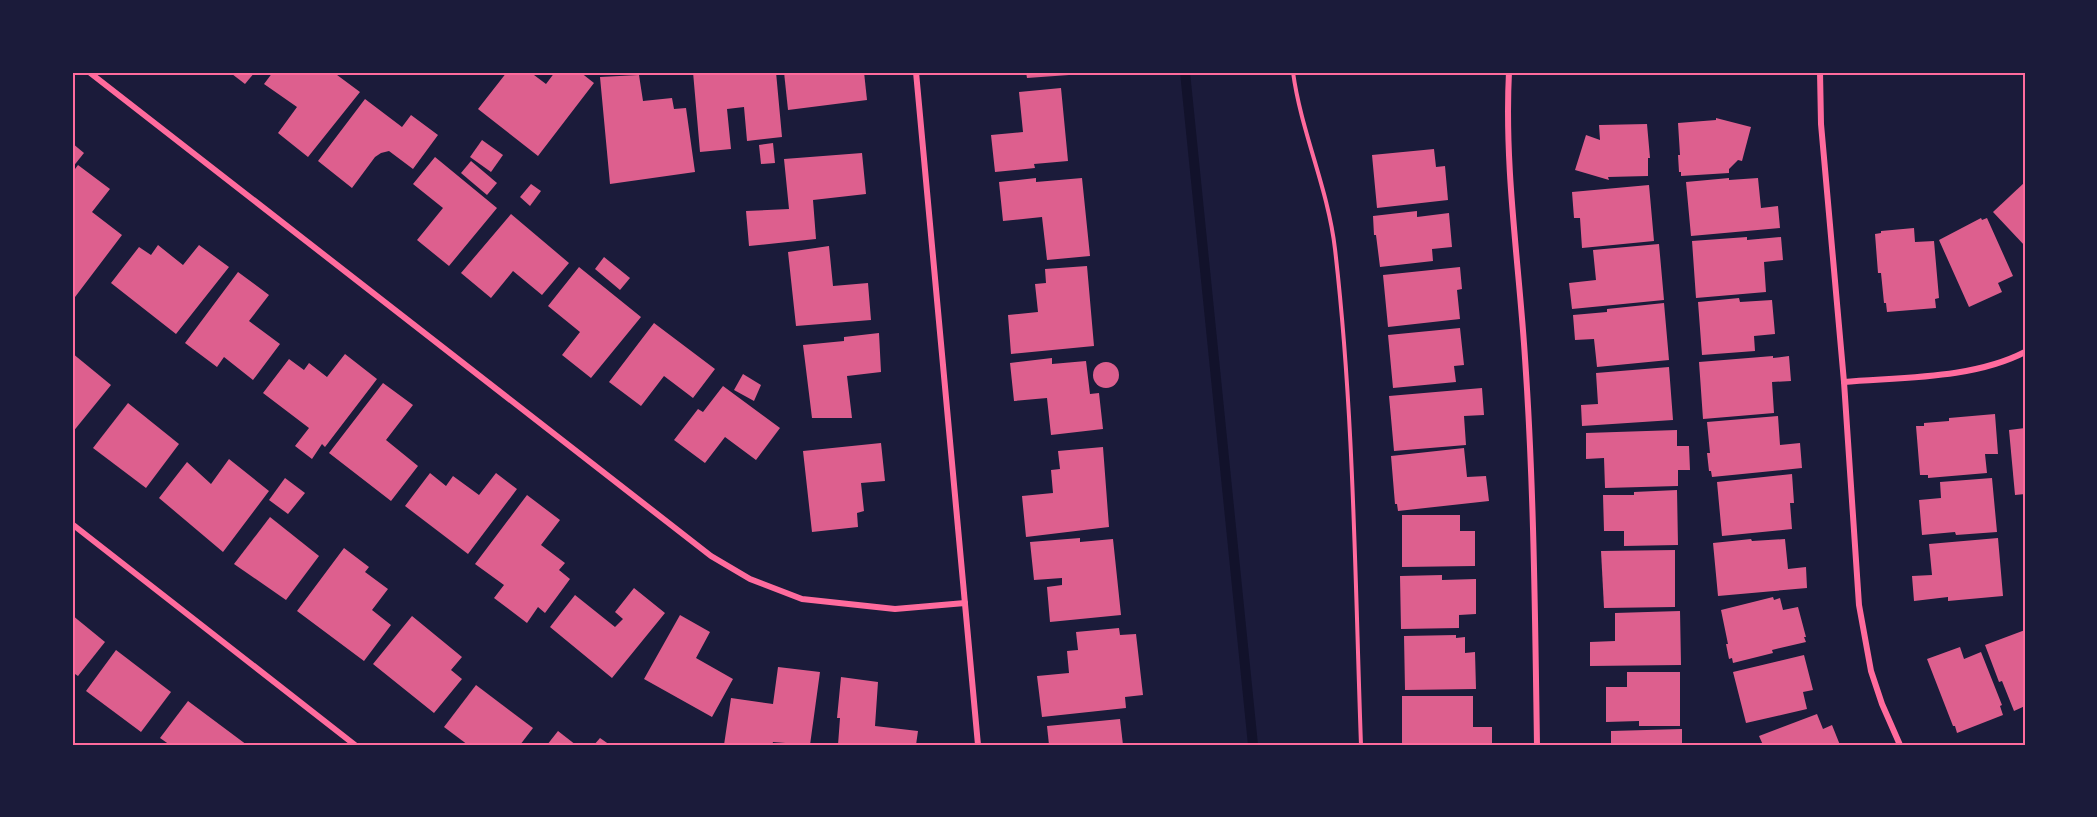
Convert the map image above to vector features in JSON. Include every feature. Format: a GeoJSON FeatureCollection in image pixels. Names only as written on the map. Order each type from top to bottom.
{"type":"FeatureCollection","features":[{"type":"Feature","properties":{"kind":"street"},"geometry":{"type":"LineString","coordinates":[[89,72],[711,556],[750,579],[802,599],[895,609],[965,603]]}},
{"type":"Feature","properties":{"kind":"street"},"geometry":{"type":"LineString","coordinates":[[916,72],[978,745]]}},
{"type":"Feature","properties":{"kind":"street"},"geometry":{"type":"LineString","coordinates":[[1509,72],[1512,192],[1531,449],[1537,745]]}},
{"type":"Feature","properties":{"kind":"street"},"geometry":{"type":"LineString","coordinates":[[1820,72],[1821,124],[1844,382],[1859,605],[1871,671],[1900,745]]}},
{"type":"Feature","properties":{"kind":"street"},"geometry":{"type":"LineString","coordinates":[[1844,382],[1953,373],[1987,366],[2025,352]]}},
{"type":"Feature","properties":{"kind":"street"},"geometry":{"type":"LineString","coordinates":[[72,525],[356,745]]}},
{"type":"Feature","properties":{"kind":"path"},"geometry":{"type":"LineString","coordinates":[[1293,72],[1301,114],[1325,196],[1335,248],[1350,443],[1361,745]]}},
{"type":"Feature","properties":{"kind":"building"},"geometry":{"type":"Polygon","coordinates":[[[234,72],[255,72],[245,84],[232,74],[234,72]]]}},
{"type":"Feature","properties":{"kind":"building"},"geometry":{"type":"Polygon","coordinates":[[[273,72],[333,72],[360,92],[308,157],[278,133],[297,107],[264,84],[273,72]]]}},
{"type":"Feature","properties":{"kind":"building"},"geometry":{"type":"Polygon","coordinates":[[[507,72],[530,72],[546,84],[555,72],[580,72],[594,83],[538,156],[478,109],[507,72]]]}},
{"type":"Feature","properties":{"kind":"building"},"geometry":{"type":"Polygon","coordinates":[[[693,72],[776,72],[782,137],[747,141],[744,107],[727,109],[731,149],[700,152],[693,72]]]}},
{"type":"Feature","properties":{"kind":"building"},"geometry":{"type":"Polygon","coordinates":[[[784,72],[864,72],[867,100],[788,110],[784,72]]]}},
{"type":"Feature","properties":{"kind":"building"},"geometry":{"type":"Polygon","coordinates":[[[1026,72],[1069,72],[1069,75],[1027,78],[1026,72]]]}},
{"type":"Feature","properties":{"kind":"building"},"geometry":{"type":"Polygon","coordinates":[[[639,75],[643,101],[672,98],[674,109],[686,108],[695,172],[610,184],[600,77],[639,75]]]}},
{"type":"Feature","properties":{"kind":"building"},"geometry":{"type":"Polygon","coordinates":[[[1061,88],[1068,161],[1034,164],[1035,168],[995,172],[991,135],[1023,132],[1019,92],[1061,88]]]}},
{"type":"Feature","properties":{"kind":"building"},"geometry":{"type":"Polygon","coordinates":[[[365,99],[402,127],[411,115],[438,135],[413,169],[389,151],[381,153],[375,157],[352,188],[318,161],[365,99]]]}},
{"type":"Feature","properties":{"kind":"building"},"geometry":{"type":"Polygon","coordinates":[[[1716,118],[1751,127],[1742,161],[1738,160],[1729,169],[1729,173],[1681,176],[1678,155],[1680,155],[1678,123],[1716,120],[1716,118]]]}},
{"type":"Feature","properties":{"kind":"building"},"geometry":{"type":"Polygon","coordinates":[[[1647,124],[1650,158],[1648,158],[1648,176],[1608,177],[1609,180],[1575,170],[1586,135],[1600,140],[1599,125],[1647,124]]]}},
{"type":"Feature","properties":{"kind":"building"},"geometry":{"type":"Polygon","coordinates":[[[482,140],[503,155],[491,172],[470,157],[482,140]]]}},
{"type":"Feature","properties":{"kind":"building"},"geometry":{"type":"Polygon","coordinates":[[[72,143],[84,153],[72,168],[72,143]]]}},
{"type":"Feature","properties":{"kind":"building"},"geometry":{"type":"Polygon","coordinates":[[[773,143],[775,163],[761,164],[759,145],[773,143]]]}},
{"type":"Feature","properties":{"kind":"building"},"geometry":{"type":"Polygon","coordinates":[[[1434,149],[1436,167],[1445,166],[1448,200],[1377,208],[1372,155],[1434,149]]]}},
{"type":"Feature","properties":{"kind":"building"},"geometry":{"type":"Polygon","coordinates":[[[862,153],[866,194],[813,200],[816,239],[749,246],[746,211],[789,209],[784,159],[862,153]]]}},
{"type":"Feature","properties":{"kind":"building"},"geometry":{"type":"Polygon","coordinates":[[[435,157],[497,208],[449,266],[417,240],[443,208],[413,184],[435,157]]]}},
{"type":"Feature","properties":{"kind":"building"},"geometry":{"type":"Polygon","coordinates":[[[471,161],[497,183],[487,195],[461,173],[471,161]]]}},
{"type":"Feature","properties":{"kind":"building"},"geometry":{"type":"Polygon","coordinates":[[[78,165],[110,189],[92,212],[122,235],[72,301],[72,173],[78,165]]]}},
{"type":"Feature","properties":{"kind":"building"},"geometry":{"type":"Polygon","coordinates":[[[1036,178],[1036,182],[1082,178],[1090,256],[1047,260],[1042,217],[1003,221],[999,182],[1036,178]]]}},
{"type":"Feature","properties":{"kind":"building"},"geometry":{"type":"Polygon","coordinates":[[[1729,178],[1729,180],[1758,178],[1761,208],[1778,206],[1780,228],[1691,236],[1686,182],[1729,178]]]}},
{"type":"Feature","properties":{"kind":"building"},"geometry":{"type":"Polygon","coordinates":[[[2025,182],[2025,246],[1993,212],[2025,182]]]}},
{"type":"Feature","properties":{"kind":"building"},"geometry":{"type":"Polygon","coordinates":[[[531,184],[541,191],[530,206],[520,197],[531,184]]]}},
{"type":"Feature","properties":{"kind":"building"},"geometry":{"type":"Polygon","coordinates":[[[1649,185],[1654,241],[1582,248],[1580,218],[1574,218],[1572,192],[1649,185]]]}},
{"type":"Feature","properties":{"kind":"building"},"geometry":{"type":"Polygon","coordinates":[[[1417,211],[1417,217],[1449,213],[1452,247],[1432,249],[1433,261],[1380,267],[1373,216],[1417,211]]]}},
{"type":"Feature","properties":{"kind":"building"},"geometry":{"type":"Polygon","coordinates":[[[511,214],[569,263],[542,295],[513,271],[491,298],[461,273],[511,214]]]}},
{"type":"Feature","properties":{"kind":"building"},"geometry":{"type":"Polygon","coordinates":[[[1981,218],[1982,220],[1987,218],[2013,276],[1998,283],[2002,292],[1969,307],[1939,240],[1981,218]]]}},
{"type":"Feature","properties":{"kind":"building"},"geometry":{"type":"Polygon","coordinates":[[[1914,228],[1915,242],[1934,241],[1939,298],[1935,299],[1936,308],[1887,312],[1881,273],[1878,273],[1875,234],[1881,231],[1914,228]]]}},
{"type":"Feature","properties":{"kind":"building"},"geometry":{"type":"Polygon","coordinates":[[[1747,237],[1747,240],[1781,237],[1783,260],[1764,262],[1766,292],[1696,298],[1692,241],[1747,237]]]}},
{"type":"Feature","properties":{"kind":"building"},"geometry":{"type":"Polygon","coordinates":[[[1659,244],[1664,300],[1572,309],[1569,283],[1596,280],[1593,250],[1659,244]]]}},
{"type":"Feature","properties":{"kind":"building"},"geometry":{"type":"Polygon","coordinates":[[[158,245],[183,265],[199,245],[229,267],[176,334],[111,283],[139,247],[151,255],[158,245]]]}},
{"type":"Feature","properties":{"kind":"building"},"geometry":{"type":"Polygon","coordinates":[[[829,246],[833,286],[868,283],[871,320],[796,326],[788,252],[829,246]]]}},
{"type":"Feature","properties":{"kind":"building"},"geometry":{"type":"Polygon","coordinates":[[[604,257],[630,278],[620,290],[595,269],[604,257]]]}},
{"type":"Feature","properties":{"kind":"building"},"geometry":{"type":"Polygon","coordinates":[[[1087,266],[1094,346],[1011,354],[1008,315],[1038,312],[1035,284],[1046,283],[1045,269],[1087,266]]]}},
{"type":"Feature","properties":{"kind":"building"},"geometry":{"type":"Polygon","coordinates":[[[579,267],[641,317],[591,378],[562,355],[580,332],[548,306],[579,267]]]}},
{"type":"Feature","properties":{"kind":"building"},"geometry":{"type":"Polygon","coordinates":[[[1460,267],[1462,289],[1457,290],[1460,319],[1388,327],[1383,275],[1460,267]]]}},
{"type":"Feature","properties":{"kind":"building"},"geometry":{"type":"Polygon","coordinates":[[[238,272],[269,295],[249,321],[280,344],[253,380],[224,357],[217,367],[185,343],[238,272]]]}},
{"type":"Feature","properties":{"kind":"building"},"geometry":{"type":"Polygon","coordinates":[[[1739,298],[1740,302],[1772,300],[1775,334],[1754,336],[1755,351],[1702,355],[1698,302],[1739,298]]]}},
{"type":"Feature","properties":{"kind":"building"},"geometry":{"type":"Polygon","coordinates":[[[1664,303],[1669,360],[1597,367],[1594,339],[1575,340],[1573,315],[1664,303]]]}},
{"type":"Feature","properties":{"kind":"building"},"geometry":{"type":"Polygon","coordinates":[[[654,323],[715,369],[693,398],[664,376],[641,406],[609,382],[654,323]]]}},
{"type":"Feature","properties":{"kind":"building"},"geometry":{"type":"Polygon","coordinates":[[[1460,328],[1464,365],[1454,366],[1456,382],[1393,388],[1388,335],[1460,328]]]}},
{"type":"Feature","properties":{"kind":"building"},"geometry":{"type":"Polygon","coordinates":[[[879,333],[881,372],[847,376],[852,418],[812,418],[803,345],[844,341],[844,337],[879,333]]]}},
{"type":"Feature","properties":{"kind":"building"},"geometry":{"type":"Polygon","coordinates":[[[72,353],[111,385],[72,433],[72,353]]]}},
{"type":"Feature","properties":{"kind":"building"},"geometry":{"type":"Polygon","coordinates":[[[345,354],[377,379],[325,447],[322,444],[312,459],[295,446],[309,428],[263,393],[289,359],[304,370],[309,363],[327,377],[345,354]]]}},
{"type":"Feature","properties":{"kind":"building"},"geometry":{"type":"Polygon","coordinates":[[[1773,356],[1773,358],[1789,356],[1791,381],[1772,382],[1774,413],[1703,419],[1699,362],[1773,356]]]}},
{"type":"Feature","properties":{"kind":"building"},"geometry":{"type":"Polygon","coordinates":[[[1052,358],[1052,364],[1086,361],[1090,394],[1099,393],[1103,429],[1051,435],[1047,398],[1014,401],[1010,363],[1052,358]]]}},
{"type":"Feature","properties":{"kind":"building"},"geometry":{"type":"Polygon","coordinates":[[[1106,362],[1115,366],[1119,375],[1115,384],[1106,388],[1097,384],[1093,375],[1097,366],[1106,362]]]}},
{"type":"Feature","properties":{"kind":"building"},"geometry":{"type":"Polygon","coordinates":[[[1669,367],[1673,420],[1582,426],[1581,405],[1598,404],[1596,373],[1669,367]]]}},
{"type":"Feature","properties":{"kind":"building"},"geometry":{"type":"Polygon","coordinates":[[[743,374],[761,385],[754,401],[734,390],[743,374]]]}},
{"type":"Feature","properties":{"kind":"building"},"geometry":{"type":"Polygon","coordinates":[[[383,383],[413,405],[386,440],[418,466],[391,501],[329,453],[383,383]]]}},
{"type":"Feature","properties":{"kind":"building"},"geometry":{"type":"Polygon","coordinates":[[[723,386],[780,428],[756,460],[725,437],[705,463],[674,440],[698,409],[703,412],[723,386]]]}},
{"type":"Feature","properties":{"kind":"building"},"geometry":{"type":"Polygon","coordinates":[[[1482,388],[1484,415],[1464,416],[1466,445],[1394,451],[1389,396],[1482,388]]]}},
{"type":"Feature","properties":{"kind":"building"},"geometry":{"type":"Polygon","coordinates":[[[128,403],[179,444],[146,488],[93,448],[128,403]]]}},
{"type":"Feature","properties":{"kind":"building"},"geometry":{"type":"Polygon","coordinates":[[[1995,414],[1998,454],[1985,454],[1987,473],[1928,478],[1928,475],[1920,475],[1916,426],[1949,421],[1949,418],[1995,414]]]}},
{"type":"Feature","properties":{"kind":"building"},"geometry":{"type":"Polygon","coordinates":[[[1778,416],[1780,445],[1800,443],[1802,468],[1712,477],[1707,453],[1710,453],[1707,422],[1778,416]]]}},
{"type":"Feature","properties":{"kind":"building"},"geometry":{"type":"Polygon","coordinates":[[[2025,428],[2025,494],[2015,495],[2009,430],[2025,428]]]}},
{"type":"Feature","properties":{"kind":"building"},"geometry":{"type":"Polygon","coordinates":[[[1677,430],[1677,446],[1689,446],[1690,470],[1678,470],[1678,486],[1605,488],[1604,458],[1586,459],[1586,433],[1677,430]]]}},
{"type":"Feature","properties":{"kind":"building"},"geometry":{"type":"Polygon","coordinates":[[[881,443],[885,481],[861,483],[864,511],[857,513],[858,527],[812,532],[803,451],[881,443]]]}},
{"type":"Feature","properties":{"kind":"building"},"geometry":{"type":"Polygon","coordinates":[[[1103,447],[1109,527],[1026,537],[1022,496],[1053,493],[1051,470],[1060,469],[1058,451],[1103,447]]]}},
{"type":"Feature","properties":{"kind":"building"},"geometry":{"type":"Polygon","coordinates":[[[1464,448],[1467,477],[1486,476],[1489,501],[1398,511],[1397,504],[1395,504],[1391,456],[1464,448]]]}},
{"type":"Feature","properties":{"kind":"building"},"geometry":{"type":"Polygon","coordinates":[[[229,459],[269,491],[223,552],[159,498],[187,462],[211,484],[229,459]]]}},
{"type":"Feature","properties":{"kind":"building"},"geometry":{"type":"Polygon","coordinates":[[[430,473],[446,486],[453,476],[479,495],[496,473],[517,489],[468,554],[405,506],[430,473]]]}},
{"type":"Feature","properties":{"kind":"building"},"geometry":{"type":"Polygon","coordinates":[[[1792,474],[1794,503],[1790,503],[1792,529],[1722,536],[1717,482],[1792,474]]]}},
{"type":"Feature","properties":{"kind":"building"},"geometry":{"type":"Polygon","coordinates":[[[285,478],[305,493],[288,514],[269,500],[285,478]]]}},
{"type":"Feature","properties":{"kind":"building"},"geometry":{"type":"Polygon","coordinates":[[[1992,478],[1997,532],[1922,535],[1919,500],[1941,498],[1940,482],[1992,478]]]}},
{"type":"Feature","properties":{"kind":"building"},"geometry":{"type":"Polygon","coordinates":[[[1677,490],[1678,545],[1624,546],[1624,531],[1604,531],[1603,495],[1634,495],[1634,492],[1677,490]]]}},
{"type":"Feature","properties":{"kind":"building"},"geometry":{"type":"Polygon","coordinates":[[[527,495],[560,520],[541,545],[565,563],[559,570],[570,579],[545,613],[538,607],[527,623],[494,598],[504,585],[475,564],[527,495]]]}},
{"type":"Feature","properties":{"kind":"building"},"geometry":{"type":"Polygon","coordinates":[[[1402,515],[1460,515],[1460,531],[1475,531],[1475,566],[1402,567],[1402,515]]]}},
{"type":"Feature","properties":{"kind":"building"},"geometry":{"type":"Polygon","coordinates":[[[270,517],[319,556],[286,600],[234,564],[270,517]]]}},
{"type":"Feature","properties":{"kind":"building"},"geometry":{"type":"Polygon","coordinates":[[[1080,538],[1080,542],[1113,539],[1121,615],[1050,622],[1047,587],[1062,585],[1062,578],[1034,580],[1030,542],[1080,538]]]}},
{"type":"Feature","properties":{"kind":"building"},"geometry":{"type":"Polygon","coordinates":[[[1998,538],[2003,596],[1948,601],[1948,597],[1914,601],[1912,576],[1932,575],[1929,544],[1998,538]]]}},
{"type":"Feature","properties":{"kind":"building"},"geometry":{"type":"Polygon","coordinates":[[[1751,539],[1752,541],[1785,539],[1788,569],[1806,567],[1807,588],[1718,596],[1713,543],[1751,539]]]}},
{"type":"Feature","properties":{"kind":"building"},"geometry":{"type":"Polygon","coordinates":[[[344,548],[369,567],[365,572],[388,589],[372,610],[391,625],[364,661],[297,611],[344,548]]]}},
{"type":"Feature","properties":{"kind":"building"},"geometry":{"type":"Polygon","coordinates":[[[1675,550],[1675,607],[1604,608],[1601,551],[1675,550]]]}},
{"type":"Feature","properties":{"kind":"building"},"geometry":{"type":"Polygon","coordinates":[[[1442,575],[1442,580],[1476,579],[1476,614],[1459,615],[1459,628],[1401,629],[1400,576],[1442,575]]]}},
{"type":"Feature","properties":{"kind":"building"},"geometry":{"type":"Polygon","coordinates":[[[634,588],[665,613],[612,678],[550,627],[575,595],[615,627],[623,619],[615,612],[634,588]]]}},
{"type":"Feature","properties":{"kind":"building"},"geometry":{"type":"Polygon","coordinates":[[[1773,597],[1774,600],[1780,598],[1783,610],[1798,607],[1806,642],[1733,663],[1732,658],[1729,659],[1721,610],[1773,597]]]}},
{"type":"Feature","properties":{"kind":"building"},"geometry":{"type":"Polygon","coordinates":[[[1680,611],[1681,665],[1590,666],[1590,642],[1615,641],[1615,613],[1680,611]]]}},
{"type":"Feature","properties":{"kind":"building"},"geometry":{"type":"Polygon","coordinates":[[[72,615],[105,642],[78,676],[72,672],[72,615]]]}},
{"type":"Feature","properties":{"kind":"building"},"geometry":{"type":"Polygon","coordinates":[[[680,615],[710,632],[696,658],[733,679],[712,717],[644,679],[680,615]]]}},
{"type":"Feature","properties":{"kind":"building"},"geometry":{"type":"Polygon","coordinates":[[[412,616],[462,657],[451,670],[462,679],[434,713],[373,664],[412,616]]]}},
{"type":"Feature","properties":{"kind":"building"},"geometry":{"type":"Polygon","coordinates":[[[1119,628],[1120,635],[1136,634],[1143,695],[1125,697],[1126,708],[1042,717],[1037,676],[1069,673],[1067,651],[1078,650],[1076,632],[1119,628]]]}},
{"type":"Feature","properties":{"kind":"building"},"geometry":{"type":"Polygon","coordinates":[[[2025,630],[2025,706],[2014,711],[2002,681],[1999,682],[1985,645],[2025,630]]]}},
{"type":"Feature","properties":{"kind":"building"},"geometry":{"type":"Polygon","coordinates":[[[1456,635],[1456,638],[1465,637],[1465,653],[1475,652],[1476,689],[1405,690],[1404,636],[1456,635]]]}},
{"type":"Feature","properties":{"kind":"building"},"geometry":{"type":"Polygon","coordinates":[[[1960,647],[1964,659],[1981,652],[2002,705],[2000,706],[2003,715],[1957,733],[1927,659],[1960,647]]]}},
{"type":"Feature","properties":{"kind":"building"},"geometry":{"type":"Polygon","coordinates":[[[116,650],[171,692],[141,732],[86,691],[116,650]]]}},
{"type":"Feature","properties":{"kind":"building"},"geometry":{"type":"Polygon","coordinates":[[[1804,655],[1813,690],[1803,692],[1807,709],[1746,723],[1733,672],[1804,655]]]}},
{"type":"Feature","properties":{"kind":"building"},"geometry":{"type":"Polygon","coordinates":[[[778,667],[820,672],[810,745],[773,742],[772,745],[724,745],[731,698],[773,704],[778,667]]]}},
{"type":"Feature","properties":{"kind":"building"},"geometry":{"type":"Polygon","coordinates":[[[1627,672],[1680,672],[1680,726],[1639,726],[1639,721],[1606,722],[1606,687],[1627,687],[1627,672]]]}},
{"type":"Feature","properties":{"kind":"building"},"geometry":{"type":"Polygon","coordinates":[[[841,677],[878,682],[875,726],[918,731],[916,745],[838,745],[840,718],[837,718],[841,677]]]}},
{"type":"Feature","properties":{"kind":"building"},"geometry":{"type":"Polygon","coordinates":[[[476,685],[533,728],[520,745],[468,745],[444,727],[476,685]]]}},
{"type":"Feature","properties":{"kind":"building"},"geometry":{"type":"Polygon","coordinates":[[[1402,696],[1473,696],[1473,727],[1492,727],[1492,745],[1402,745],[1402,696]]]}},
{"type":"Feature","properties":{"kind":"building"},"geometry":{"type":"Polygon","coordinates":[[[188,701],[247,745],[170,745],[160,738],[188,701]]]}},
{"type":"Feature","properties":{"kind":"building"},"geometry":{"type":"Polygon","coordinates":[[[1817,714],[1823,729],[1832,725],[1840,745],[1763,745],[1759,736],[1817,714]]]}},
{"type":"Feature","properties":{"kind":"building"},"geometry":{"type":"Polygon","coordinates":[[[1120,719],[1123,745],[1049,745],[1047,726],[1120,719]]]}},
{"type":"Feature","properties":{"kind":"building"},"geometry":{"type":"Polygon","coordinates":[[[1682,729],[1682,745],[1611,745],[1611,731],[1682,729]]]}},
{"type":"Feature","properties":{"kind":"building"},"geometry":{"type":"Polygon","coordinates":[[[558,731],[576,745],[547,745],[558,731]]]}},
{"type":"Feature","properties":{"kind":"building"},"geometry":{"type":"Polygon","coordinates":[[[600,738],[610,745],[594,745],[600,738]]]}},
{"type":"Feature","properties":{"kind":"waterway"},"geometry":{"type":"LineString","coordinates":[[1185,72],[1253,745]]}}]}
